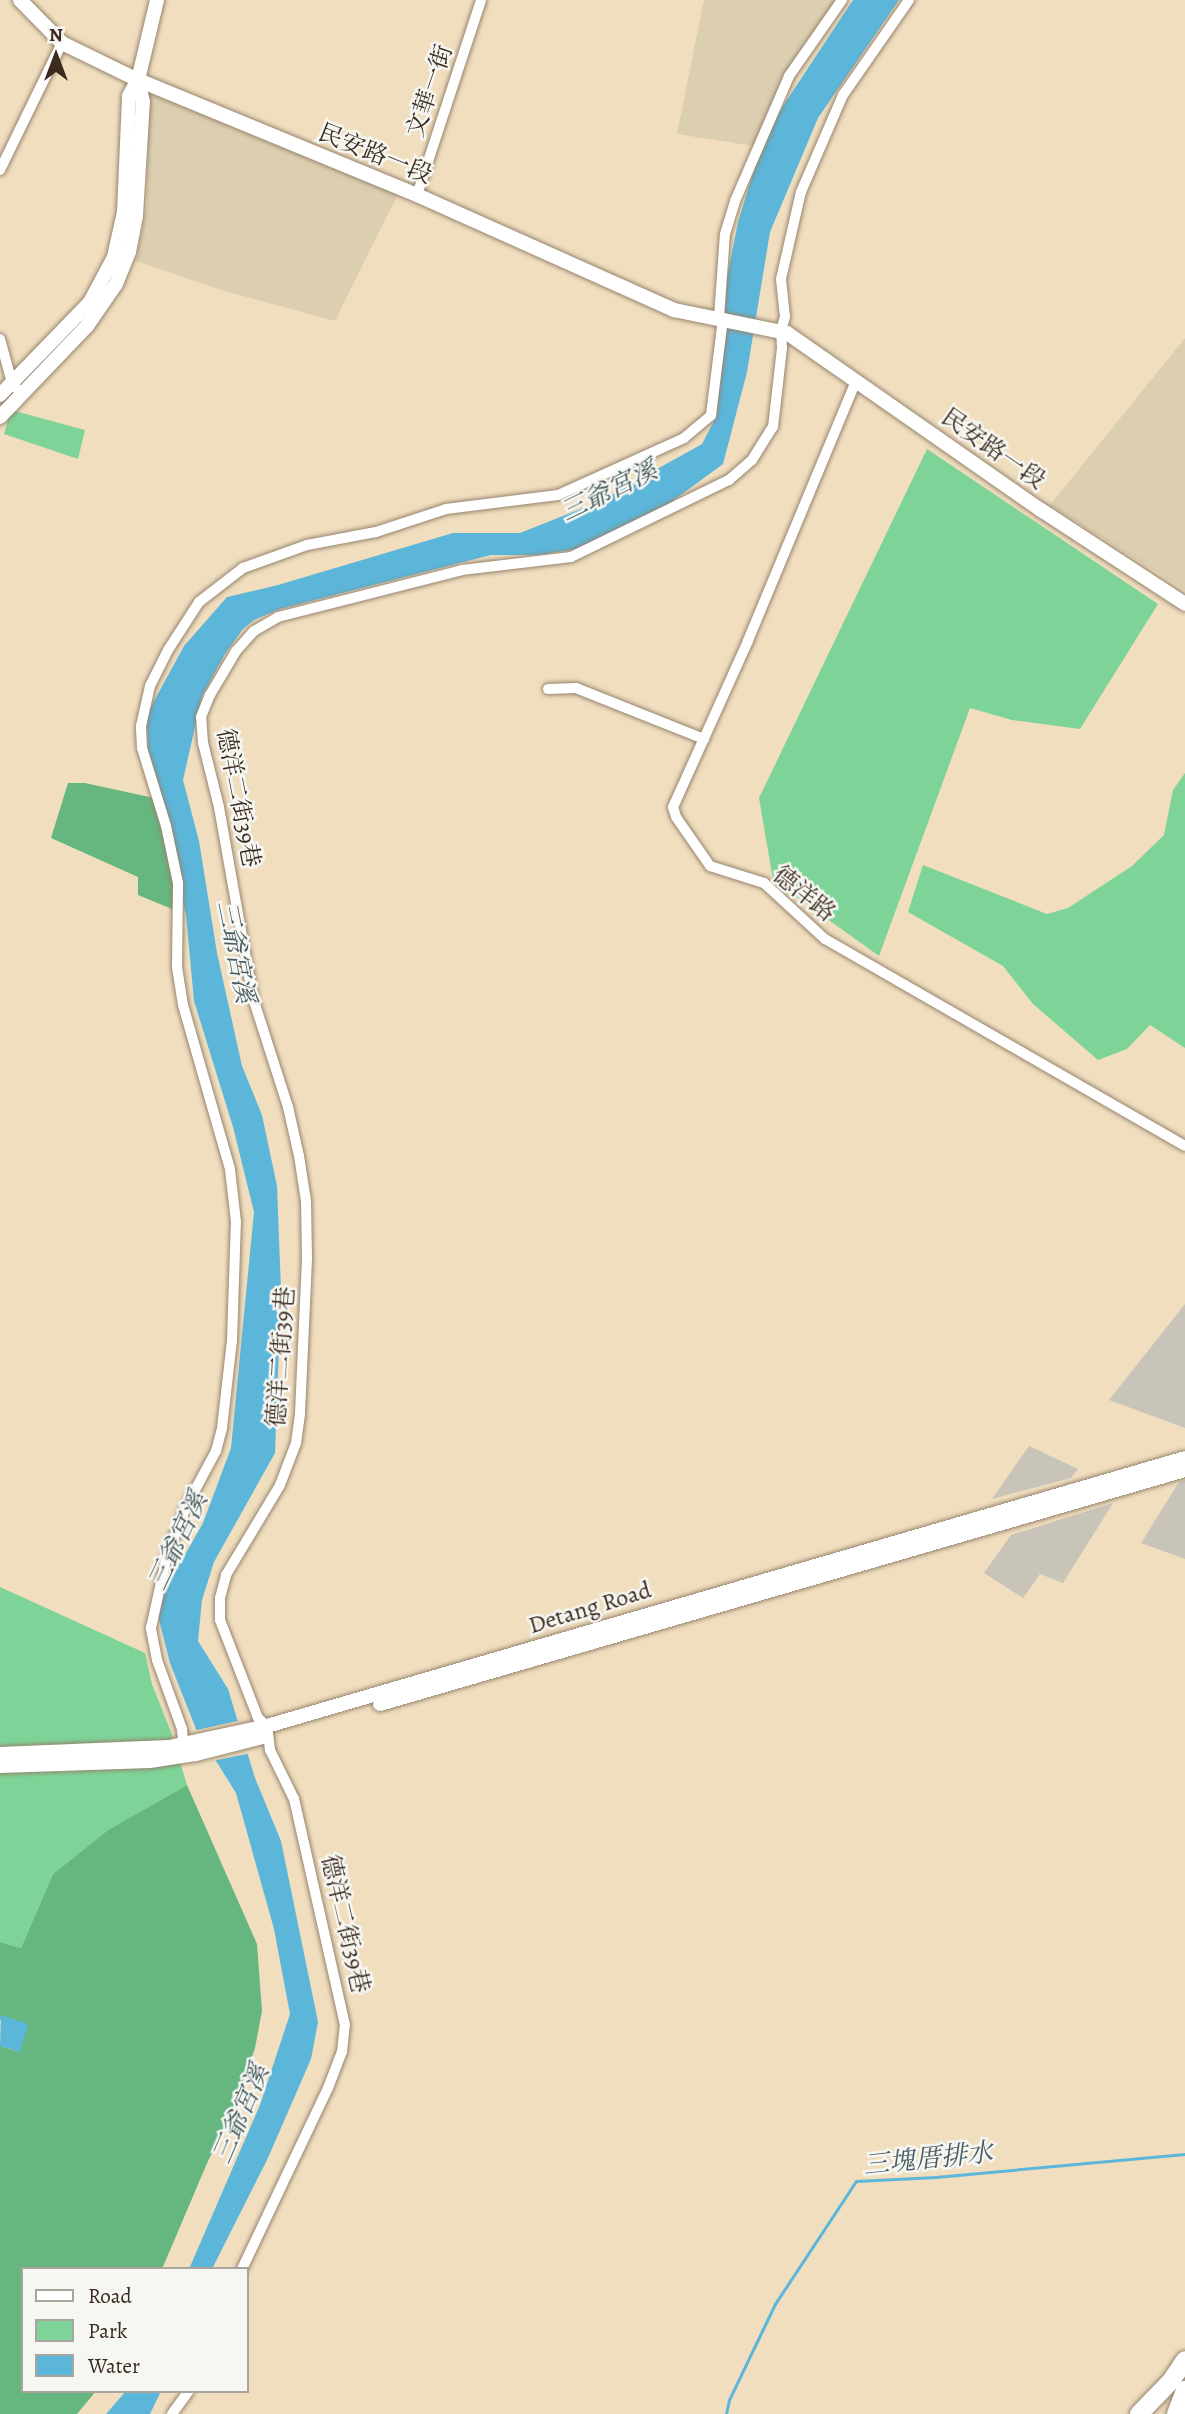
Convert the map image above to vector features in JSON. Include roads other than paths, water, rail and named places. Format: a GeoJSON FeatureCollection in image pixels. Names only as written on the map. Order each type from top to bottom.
{"type":"FeatureCollection","features":[{"type":"Feature","properties":{"kind":"highway"},"geometry":{"type":"LineString","coordinates":[[1139,2414],[1162,2391],[1185,2360]]}},
{"type":"Feature","properties":{"kind":"highway"},"geometry":{"type":"LineString","coordinates":[[1176,2414],[1185,2390]]}},
{"type":"Feature","properties":{"kind":"street","name":"民安路一段"},"geometry":{"type":"LineString","coordinates":[[20,0],[62,43],[138,80],[417,195],[674,310],[779,330],[1041,510],[1185,604]]}},
{"type":"Feature","properties":{"kind":"street"},"geometry":{"type":"LineString","coordinates":[[0,417],[17,389],[99,311],[116,284],[129,252],[136,215],[143,102],[138,80],[157,0]]}},
{"type":"Feature","properties":{"kind":"street","name":"文華一街"},"geometry":{"type":"LineString","coordinates":[[417,195],[481,0]]}},
{"type":"Feature","properties":{"kind":"street"},"geometry":{"type":"LineString","coordinates":[[189,1749],[157,1660],[151,1628],[167,1555],[187,1505],[219,1441],[231,1351],[236,1222],[230,1169],[183,1005],[177,966],[178,883],[166,826],[146,770],[140,736],[150,686],[168,650],[200,602],[243,568],[307,545],[376,532],[446,509],[558,495],[684,438],[711,415],[724,318],[725,234],[734,201],[789,76],[842,0]]}},
{"type":"Feature","properties":{"kind":"street","name":"德洋二街39巷"},"geometry":{"type":"LineString","coordinates":[[243,2267],[328,2088],[342,2052],[345,2025],[294,1799],[270,1750],[220,1620],[220,1598],[226,1575],[279,1485],[296,1443],[307,1289],[306,1201],[288,1107],[261,1030],[249,979],[227,848],[203,743],[201,717],[210,695],[236,651],[254,631],[270,621],[297,611],[353,600],[462,570],[571,557],[729,480],[762,449],[773,427],[782,348],[779,330],[785,317],[781,279],[801,192],[843,95],[909,0]]}},
{"type":"Feature","properties":{"kind":"street"},"geometry":{"type":"LineString","coordinates":[[0,170],[62,43]]}},
{"type":"Feature","properties":{"kind":"street"},"geometry":{"type":"LineString","coordinates":[[0,339],[17,389]]}},
{"type":"Feature","properties":{"kind":"street","name":"德洋路"},"geometry":{"type":"LineString","coordinates":[[856,381],[748,641],[674,807],[684,832],[710,866],[764,883],[825,939],[1185,1146]]}},
{"type":"Feature","properties":{"kind":"street"},"geometry":{"type":"LineString","coordinates":[[0,395],[17,389]]}},
{"type":"Feature","properties":{"kind":"street"},"geometry":{"type":"LineString","coordinates":[[548,690],[576,688],[704,739]]}},
{"type":"Feature","properties":{"kind":"street","name":"Detang Road"},"geometry":{"type":"LineString","coordinates":[[264,1732],[1185,1458]]}},
{"type":"Feature","properties":{"kind":"street","name":"Detang Road"},"geometry":{"type":"LineString","coordinates":[[0,1766],[150,1761],[264,1732],[1185,1470]]}},
{"type":"Feature","properties":{"kind":"street","name":"Detang Road"},"geometry":{"type":"LineString","coordinates":[[0,1754],[189,1749]]}},
{"type":"Feature","properties":{"kind":"street"},"geometry":{"type":"LineString","coordinates":[[172,2414],[188,2393]]}},
{"type":"Feature","properties":{"kind":"water"},"geometry":{"type":"Polygon","coordinates":[[[853,0],[899,0],[818,118],[770,232],[747,372],[723,464],[663,508],[577,549],[538,555],[491,555],[280,609],[254,620],[243,629],[225,654],[202,696],[183,780],[199,841],[217,953],[242,1066],[262,1115],[277,1186],[281,1290],[275,1453],[214,1562],[202,1600],[198,1641],[228,1689],[255,1778],[281,1841],[318,2022],[311,2059],[267,2160],[213,2267],[190,2267],[260,2105],[290,2014],[274,1929],[236,1793],[196,1729],[170,1663],[157,1612],[161,1597],[203,1523],[231,1448],[254,1212],[233,1127],[194,1001],[186,915],[148,757],[147,714],[184,646],[227,597],[278,585],[453,533],[520,533],[598,502],[702,444],[717,415],[727,278],[738,222],[760,151],[779,112],[853,0]]]}},
{"type":"Feature","properties":{"kind":"water"},"geometry":{"type":"Polygon","coordinates":[[[1,2015],[28,2024],[20,2052],[0,2046],[1,2015]]]}},
{"type":"Feature","properties":{"kind":"water"},"geometry":{"type":"Polygon","coordinates":[[[124,2393],[160,2393],[150,2414],[106,2414],[124,2393]]]}},
{"type":"Feature","properties":{"kind":"waterway","name":"三塊厝排水"},"geometry":{"type":"LineString","coordinates":[[726,2414],[729,2400],[775,2304],[856,2181],[936,2177],[1185,2154]]}},
{"type":"Feature","properties":{"kind":"water label","name":"三爺宮溪"},"geometry":{"type":"Point","coordinates":[609,491]}},
{"type":"Feature","properties":{"kind":"water label","name":"三爺宮溪"},"geometry":{"type":"Point","coordinates":[236,952]}},
{"type":"Feature","properties":{"kind":"water label","name":"三爺宮溪"},"geometry":{"type":"Point","coordinates":[178,1541]}},
{"type":"Feature","properties":{"kind":"water label","name":"三爺宮溪"},"geometry":{"type":"Point","coordinates":[241,2114]}}]}
